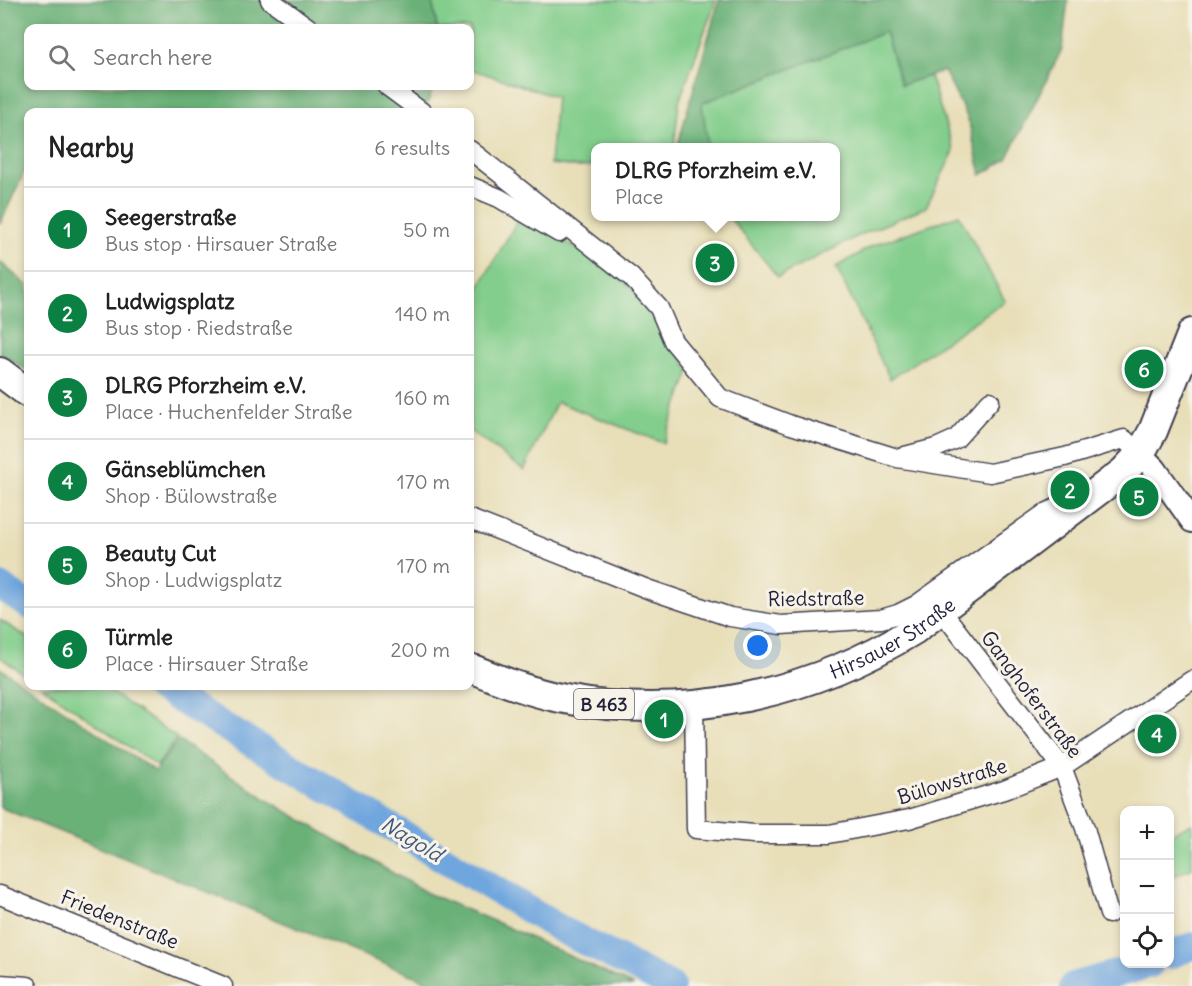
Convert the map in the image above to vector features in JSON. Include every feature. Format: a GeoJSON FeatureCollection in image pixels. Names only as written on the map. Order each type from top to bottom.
{"type":"FeatureCollection","features":[{"type":"Feature","properties":{"kind":"main road","name":"Hirsauer Straße"},"geometry":{"type":"LineString","coordinates":[[474,669],[529,690],[564,699],[631,706],[694,705],[764,693],[837,671],[891,644],[941,610],[1123,472],[1140,454],[1154,431],[1192,333]]}},
{"type":"Feature","properties":{"kind":"street"},"geometry":{"type":"LineString","coordinates":[[270,0],[303,24]]}},
{"type":"Feature","properties":{"kind":"street"},"geometry":{"type":"LineString","coordinates":[[392,90],[415,108]]}},
{"type":"Feature","properties":{"kind":"street"},"geometry":{"type":"LineString","coordinates":[[474,153],[631,277],[659,308],[673,341],[720,398],[791,425],[897,458],[990,473],[1065,458],[1124,439],[1155,469],[1192,521]]}},
{"type":"Feature","properties":{"kind":"street"},"geometry":{"type":"LineString","coordinates":[[474,188],[499,198],[574,241],[586,243]]}},
{"type":"Feature","properties":{"kind":"street"},"geometry":{"type":"LineString","coordinates":[[897,458],[936,448],[956,439],[990,401]]}},
{"type":"Feature","properties":{"kind":"street","name":"Riedstraße"},"geometry":{"type":"LineString","coordinates":[[474,521],[650,590],[730,617],[781,625],[881,619],[898,614],[916,605],[1044,514],[1059,507],[1076,507]]}},
{"type":"Feature","properties":{"kind":"street","name":"Ganghoferstraße"},"geometry":{"type":"LineString","coordinates":[[941,610],[1062,767],[1085,828],[1109,914]]}},
{"type":"Feature","properties":{"kind":"street","name":"Bülowstraße"},"geometry":{"type":"LineString","coordinates":[[694,705],[696,829],[754,834],[829,834],[909,819],[1004,790],[1062,767],[1192,680]]}},
{"type":"Feature","properties":{"kind":"street","name":"Friedenstraße"},"geometry":{"type":"LineString","coordinates":[[0,895],[223,986]]}},
{"type":"Feature","properties":{"kind":"street"},"geometry":{"type":"LineString","coordinates":[[0,984],[28,986]]}},
{"type":"Feature","properties":{"kind":"green space"},"geometry":{"type":"Polygon","coordinates":[[[0,0],[432,0],[436,24],[24,24],[24,90],[432,90],[426,107],[423,108],[24,108],[24,173],[0,224],[0,0]]]}},
{"type":"Feature","properties":{"kind":"green space"},"geometry":{"type":"Polygon","coordinates":[[[432,0],[716,0],[679,102],[674,143],[591,143],[591,166],[550,164],[556,97],[474,70],[474,24],[436,24],[432,0]]]}},
{"type":"Feature","properties":{"kind":"green space"},"geometry":{"type":"Polygon","coordinates":[[[719,0],[1068,0],[1062,49],[1007,159],[981,175],[968,119],[944,71],[901,85],[885,32],[702,103],[707,143],[678,143],[719,0]]]}},
{"type":"Feature","properties":{"kind":"green space"},"geometry":{"type":"Polygon","coordinates":[[[885,32],[901,84],[930,76],[954,151],[926,207],[858,236],[778,277],[732,221],[840,221],[840,143],[707,143],[701,103],[885,32]]]}},
{"type":"Feature","properties":{"kind":"green space"},"geometry":{"type":"Polygon","coordinates":[[[959,215],[1005,301],[890,379],[836,267],[874,245],[959,215]]]}},
{"type":"Feature","properties":{"kind":"green space"},"geometry":{"type":"Polygon","coordinates":[[[520,216],[606,265],[638,294],[690,371],[663,443],[557,402],[524,470],[474,434],[474,296],[520,216]]]}},
{"type":"Feature","properties":{"kind":"green space"},"geometry":{"type":"Polygon","coordinates":[[[0,262],[24,283],[24,368],[0,353],[0,262]]]}},
{"type":"Feature","properties":{"kind":"green space"},"geometry":{"type":"Polygon","coordinates":[[[0,620],[24,635],[24,674],[0,657],[0,620]]]}},
{"type":"Feature","properties":{"kind":"green space"},"geometry":{"type":"Polygon","coordinates":[[[0,668],[24,684],[24,690],[33,690],[155,771],[178,740],[269,801],[427,893],[505,926],[634,986],[439,986],[0,807],[0,668]]]}},
{"type":"Feature","properties":{"kind":"green space"},"geometry":{"type":"Polygon","coordinates":[[[47,690],[108,690],[177,738],[157,766],[47,690]]]}},
{"type":"Feature","properties":{"kind":"green space"},"geometry":{"type":"Polygon","coordinates":[[[1192,823],[1192,868],[1174,876],[1174,860],[1174,832],[1192,823]]]}},
{"type":"Feature","properties":{"kind":"waterway","name":"Nagold"},"geometry":{"type":"LineString","coordinates":[[0,586],[24,602]]}},
{"type":"Feature","properties":{"kind":"waterway","name":"Nagold"},"geometry":{"type":"LineString","coordinates":[[164,690],[562,930],[671,986]]}},
{"type":"Feature","properties":{"kind":"waterway","name":"Nagold"},"geometry":{"type":"LineString","coordinates":[[1174,953],[1192,946]]}},
{"type":"Feature","properties":{"kind":"waterway","name":"Nagold"},"geometry":{"type":"LineString","coordinates":[[1073,986],[1136,968]]}},
{"type":"Feature","properties":{"kind":"place","name":"DLRG Pforzheim e.V."},"geometry":{"type":"Point","coordinates":[715,263]}},
{"type":"Feature","properties":{"kind":"place","name":"Türmle"},"geometry":{"type":"Point","coordinates":[1144,369]}},
{"type":"Feature","properties":{"kind":"place","name":"Ludwigsplatz"},"geometry":{"type":"Point","coordinates":[1070,490]}},
{"type":"Feature","properties":{"kind":"place","name":"Beauty Cut"},"geometry":{"type":"Point","coordinates":[1139,497]}},
{"type":"Feature","properties":{"kind":"place","name":"Seegerstraße"},"geometry":{"type":"Point","coordinates":[664,719]}},
{"type":"Feature","properties":{"kind":"place","name":"Gänseblümchen"},"geometry":{"type":"Point","coordinates":[1157,734]}}]}
